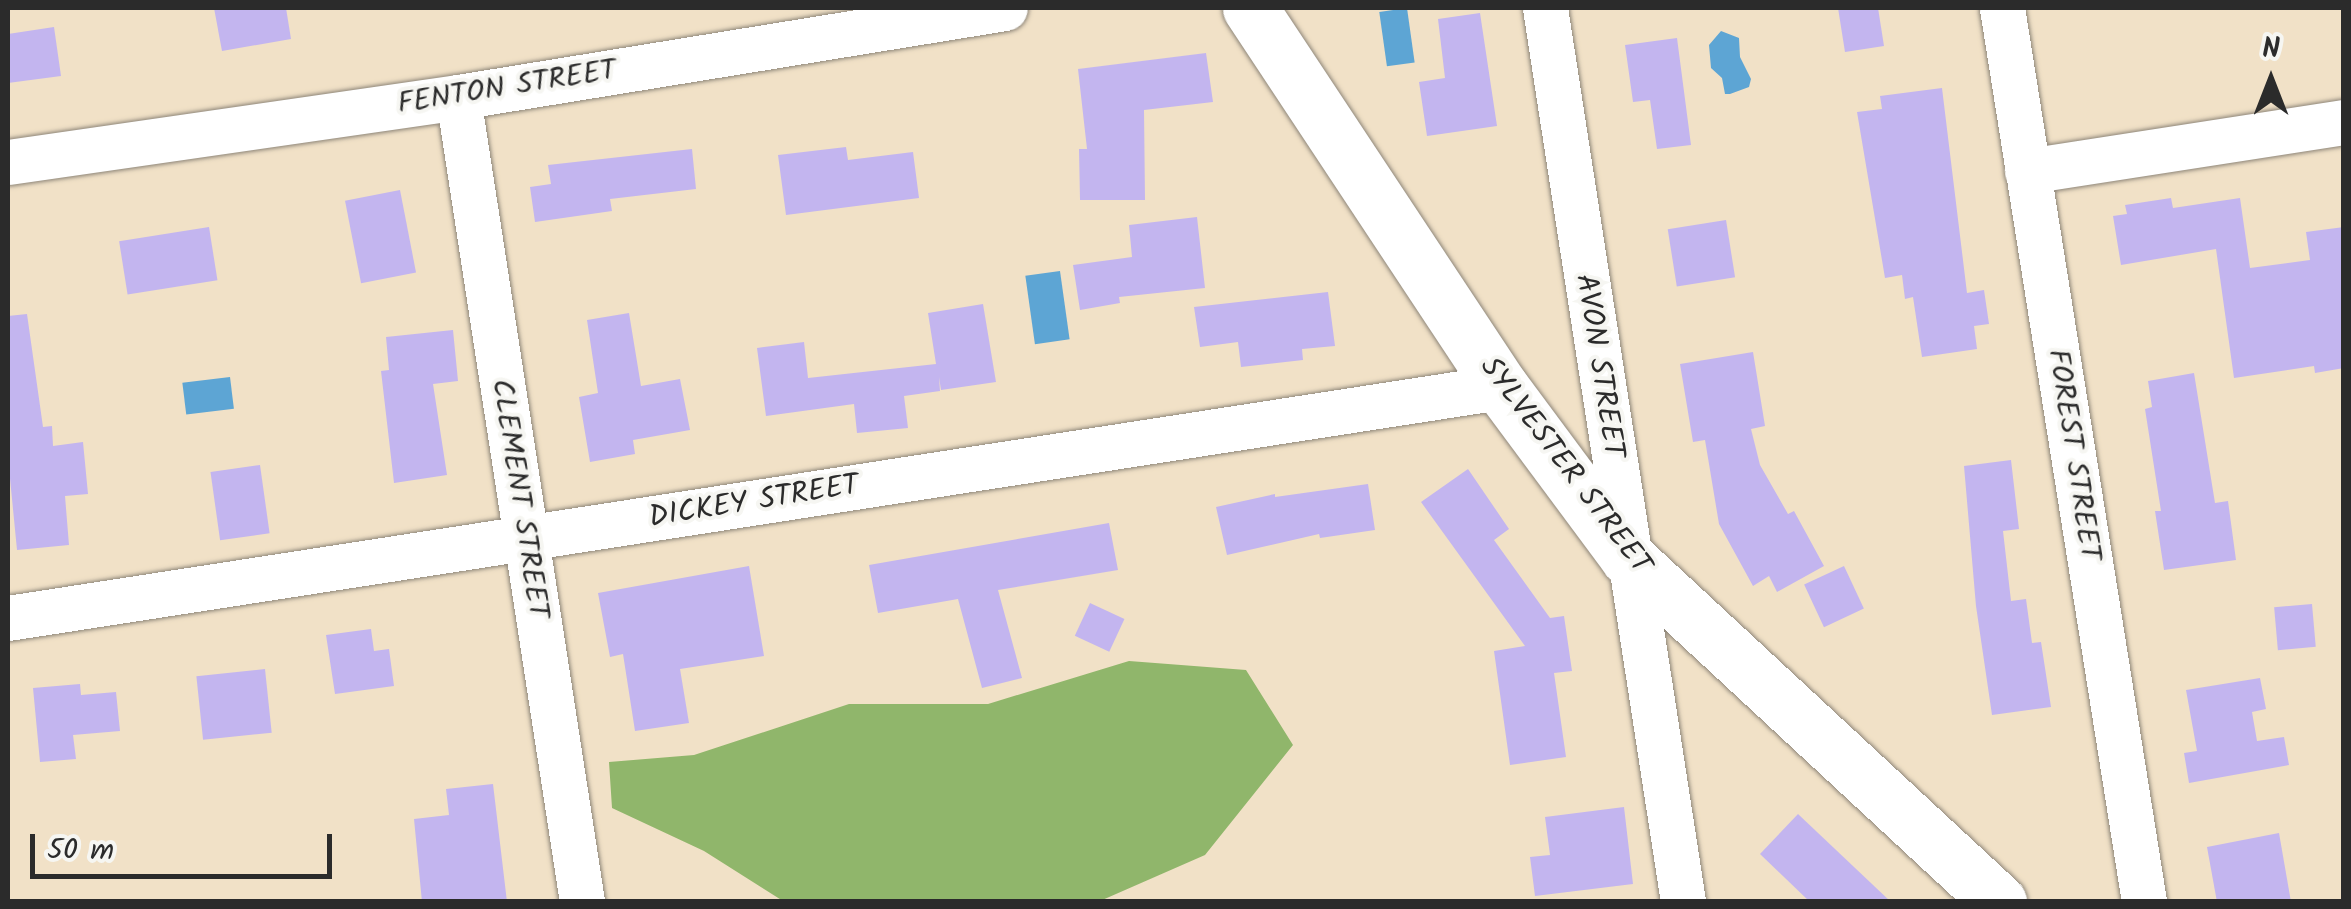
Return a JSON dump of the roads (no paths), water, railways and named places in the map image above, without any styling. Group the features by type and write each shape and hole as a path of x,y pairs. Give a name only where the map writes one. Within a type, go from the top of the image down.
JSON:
{"street":[{"name":"FENTON STREET","path":"8,162 458,97 1006,8"},
{"name":"SYLVESTER STREET","path":"1250,8 1501,387 1628,558 1999,902"},
{"name":"AVON STREET","path":"1545,8 1683,902"},
{"name":"FOREST STREET","path":"2002,8 2144,902"},
{"name":"CLEMENT STREET","path":"458,97 582,902"},
{"path":"2028,172 2344,122"},
{"name":"DICKEY STREET","path":"8,618 1501,387"}],"water":[{"path":"1407,8 1415,62 1387,66 1379,12"},
{"path":"1721,31 1739,38 1740,57 1751,79 1749,87 1730,94 1725,94 1722,78 1711,68 1709,45"},
{"path":"1060,271 1070,339 1035,344 1025,276"},
{"path":"230,377 234,409 186,415 182,383"}]}
